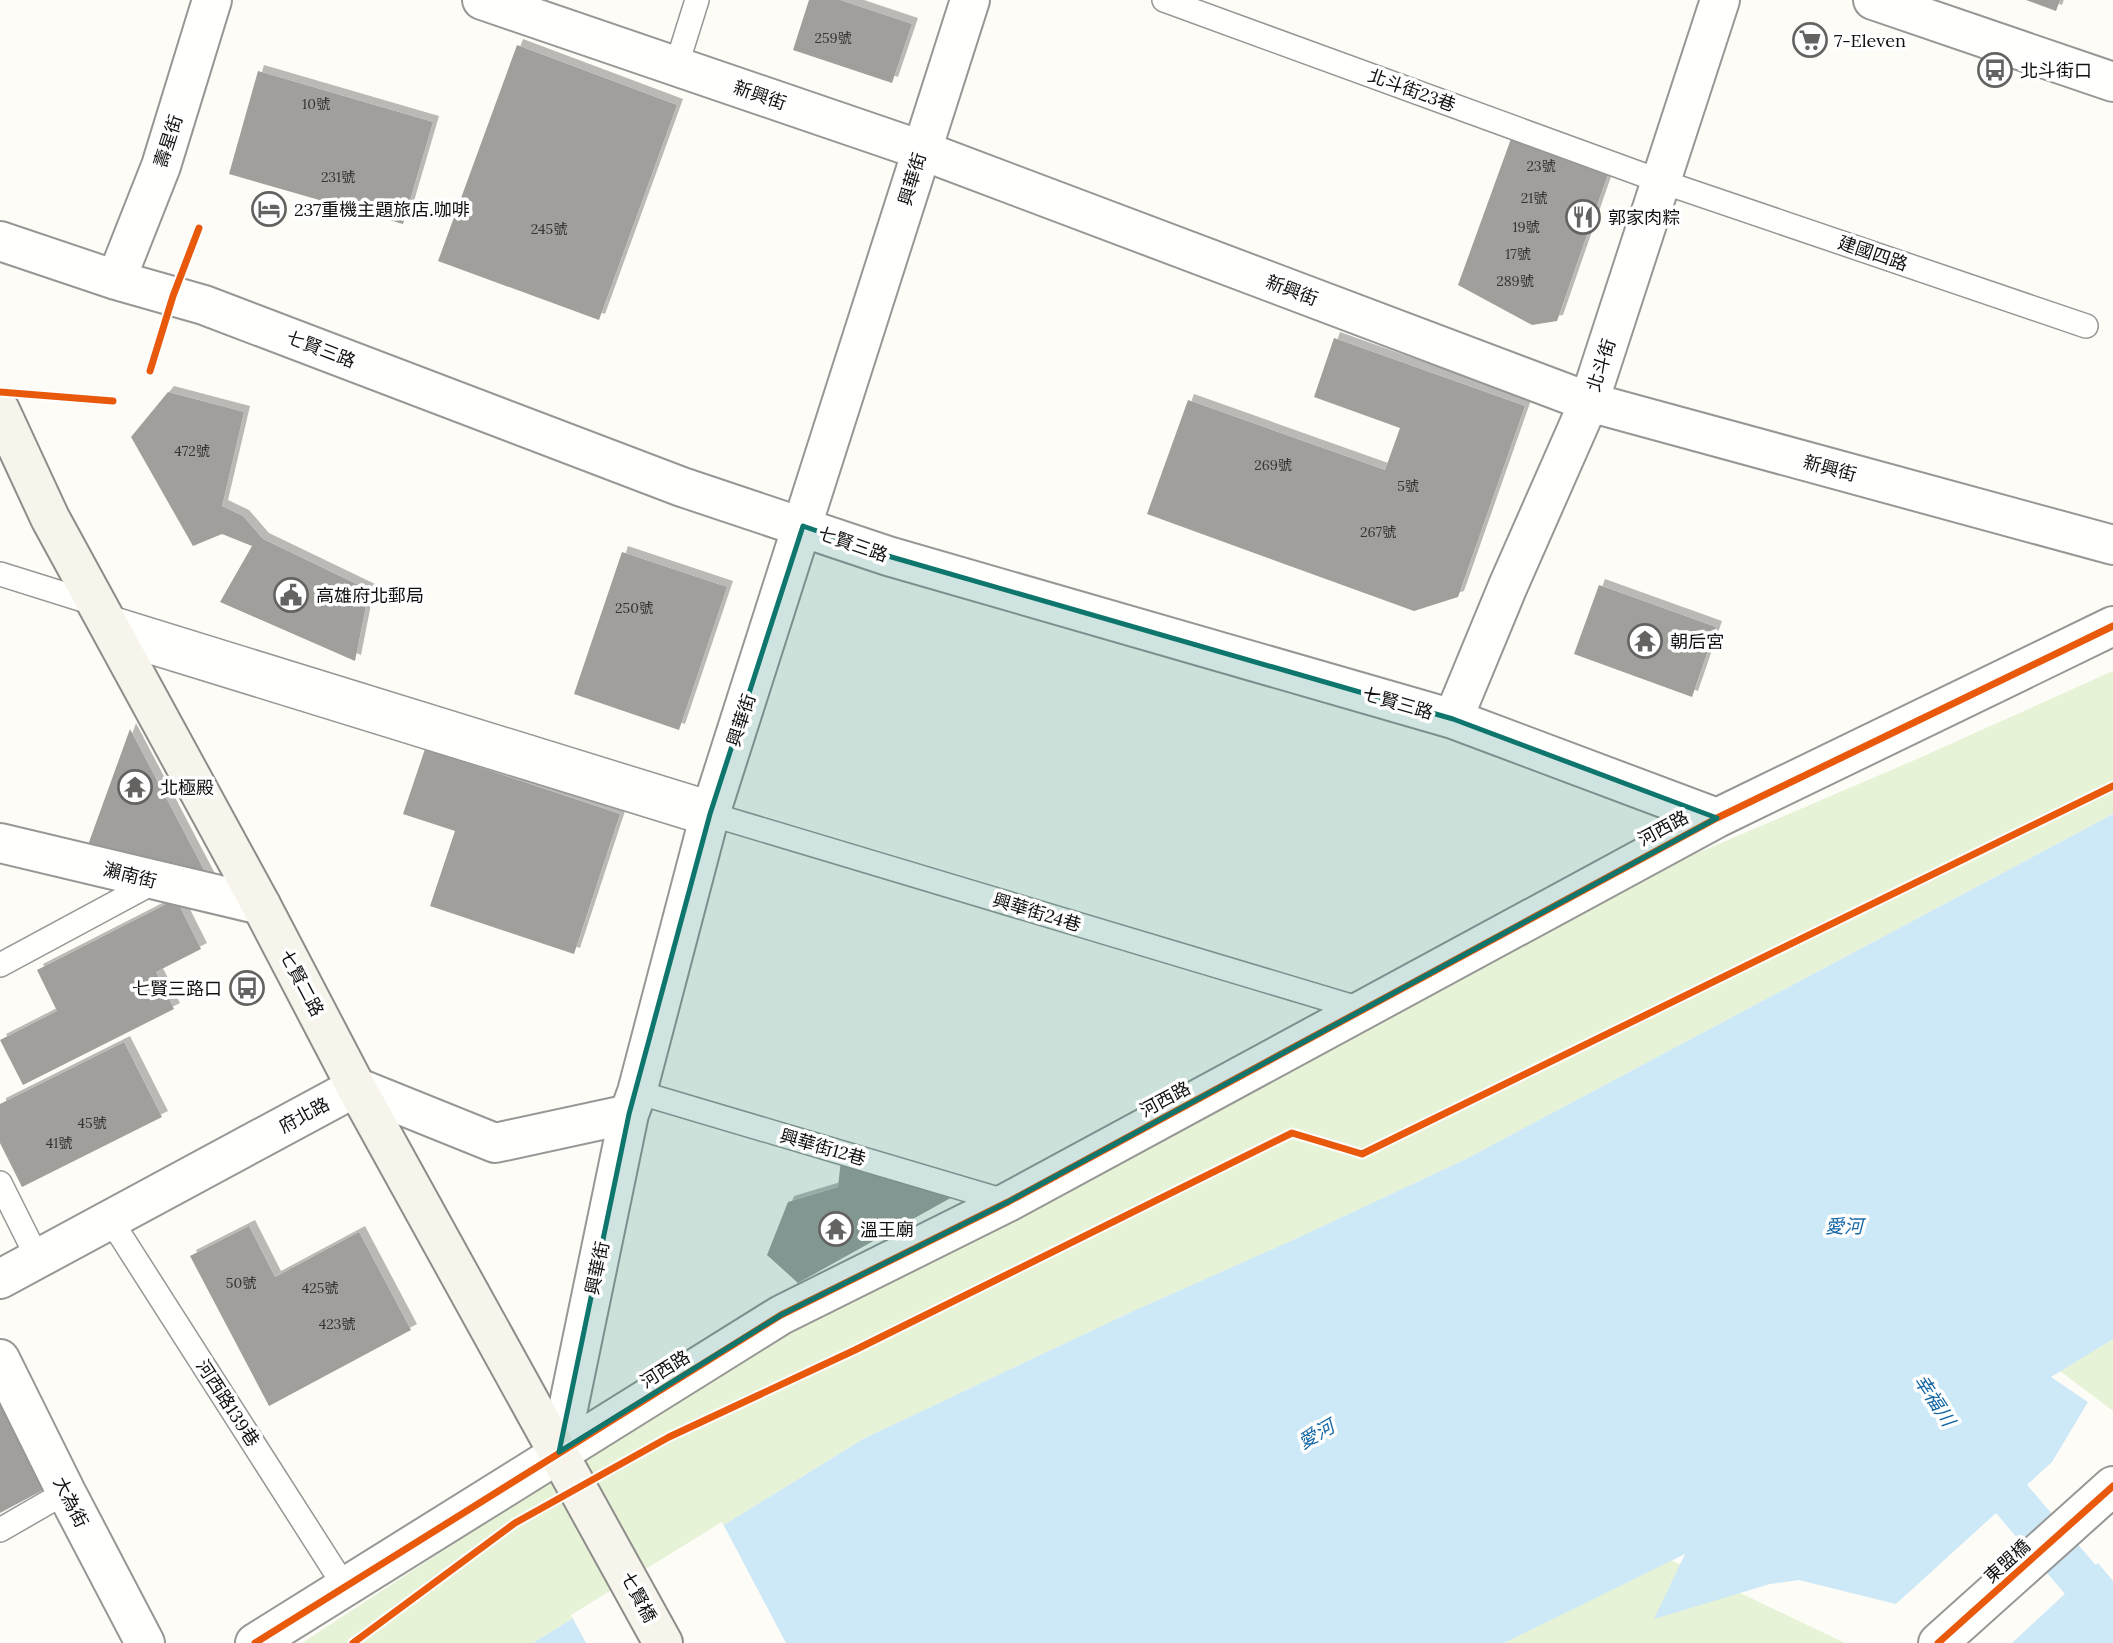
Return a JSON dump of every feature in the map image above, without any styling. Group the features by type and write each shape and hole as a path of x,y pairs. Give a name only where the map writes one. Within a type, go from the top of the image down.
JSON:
{"street":[{"name":"壽星街","path":"116,280 161,166 212,0"},
{"name":"新興街","path":"482,0 921,150 1589,402 2113,545"},
{"name":"興華街","path":"559,1452 633,1103 711,814 970,0"},
{"name":"北斗街","path":"1454,719 1508,586 1589,402 1720,0"},
{"path":"1872,0 2113,82"},
{"name":"七賢三路","path":"0,241 116,280 204,305 682,487 888,556 1454,719 1717,818"},
{"name":"七賢二路","path":"0,410 35,489 261,905 356,1087 614,1551"},
{"name":"河西路","path":"255,1643 781,1315 1008,1202 1717,818 2113,626"},
{"name":"瀨南街","path":"0,843 261,905"},
{"path":"356,1087 495,1143 633,1103"},
{"name":"府北路","path":"0,1279 356,1087"},
{"name":"大為街","path":"0,1359 145,1643"},
{"name":"東盟橋","path":"1938,1643 2105,1494"},
{"name":"七賢橋","path":"614,1551 663,1643"}],"lane":[{"path":"676,66 698,0"},
{"name":"北斗街23巷","path":"1164,0 1660,181"},
{"name":"建國四路","path":"1660,181 2086,326"},
{"path":"0,574 105,620 711,814"},
{"path":"105,620 711,814"},
{"name":"興華街24巷","path":"711,814 1364,1010"},
{"path":"0,965 156,881"},
{"name":"興華街12巷","path":"633,1103 1008,1202"},
{"path":"0,1183 38,1259"},
{"name":"河西路139巷","path":"110,1219 345,1587"},
{"path":"0,1530 66,1492"}],"highlighted area":[{"path":"803,526 888,556 1453,719 1717,818 1008,1202 781,1315 559,1452 629,1114 710,814"}],"green space":[{"path":"2113,671 2113,814 1466,1159 1129,1313 863,1439 533,1643 302,1643 791,1323 1660,869 1917,759"},
{"path":"2113,1339 2113,1411 2060,1371"},
{"path":"1671,1560 1845,1643 1504,1643"}],"water":[{"name":"愛河","path":"2113,814 2113,1339 2051,1377 2088,1402 2052,1462 1896,1604 1799,1580 1770,1584 1654,1619 1685,1554 1504,1643 533,1643 863,1439 1129,1313 1466,1159"},
{"path":"2098,1563 2113,1581 2113,1643 2012,1643"}],"pier":[{"path":"2040,1479 1899,1607 1896,1604"},
{"path":"722,1522 786,1643 586,1643 571,1615"}],"building":[{"path":"809,0 840,0 912,24 892,83 793,50"},
{"path":"2026,0 2060,0 2056,11"},
{"path":"517,45 677,105 599,320 438,261"},
{"path":"258,71 433,122 403,224 229,174"},
{"path":"1512,136 1608,174 1557,321 1532,325 1458,285"},
{"path":"1334,338 1525,406 1458,597 1414,611 1147,514 1188,400 1385,470 1400,428 1314,397"},
{"path":"168,392 244,412 222,506 243,516 263,539 369,590 355,661 220,602 252,546 222,534 193,546 131,437"},
{"path":"622,552 727,587 679,730 574,694"},
{"name":"朝后宮","path":"1599,585 1716,627 1692,697 1574,654"},
{"name":"北極殿","path":"130,729 214,889 88,845"},
{"path":"425,749 620,814 574,954 430,906 455,831 403,814"},
{"path":"176,899 201,949 156,972 174,1009 23,1085 0,1040 57,1011 37,970"},
{"path":"124,1042 162,1117 22,1187 0,1143 0,1104"},
{"name":"溫王廟","path":"841,1160 956,1195 798,1283 767,1255 788,1202 838,1187"},
{"path":"249,1226 275,1277 359,1232 411,1330 269,1406 190,1256"},
{"path":"0,1402 45,1489 0,1513"}],"waterway":[{"name":"幸福川","path":"1975,1456 2113,1618"}],"cycle path":[{"path":"150,371 173,296 199,228"},
{"path":"0,392 113,401"},
{"path":"255,1643 781,1315 1008,1202 1717,818 2113,626"},
{"path":"353,1643 515,1523 669,1437 855,1350 1292,1133 1362,1154 2113,786"},
{"path":"1938,1643 2113,1486"}],"place":[{"name":"7-Eleven","path":"1810,40"},
{"name":"北斗街口","path":"1995,70"},
{"name":"237重機主題旅店.咖啡","path":"269,209"},
{"name":"郭家肉粽","path":"1583,217"},
{"name":"高雄府北郵局","path":"291,595"},
{"name":"朝后宮","path":"1645,641"},
{"name":"北極殿","path":"135,787"},
{"name":"七賢三路口","path":"247,988"},
{"name":"溫王廟","path":"836,1229"}]}
